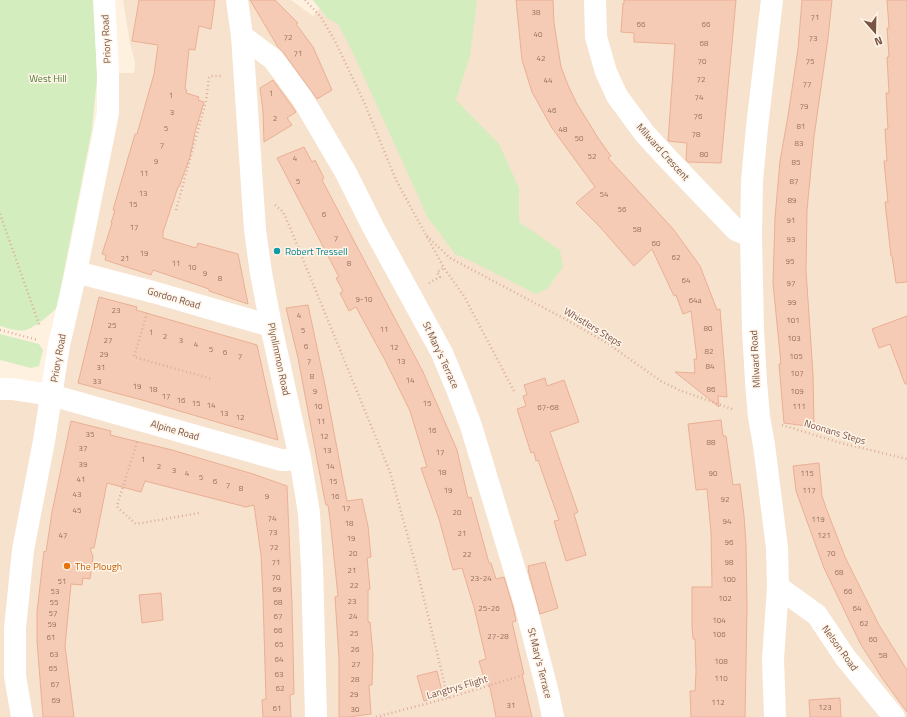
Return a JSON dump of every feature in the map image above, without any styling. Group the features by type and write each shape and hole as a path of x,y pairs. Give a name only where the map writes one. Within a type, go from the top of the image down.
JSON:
{"street":[{"name":"Priory Road","path":"22,717 15,676 15,628 23,550 44,441 59,345 76,272 108,112 108,73 104,0"},
{"name":"Plynlimmon Road","path":"237,0 242,36 255,230 261,273 300,458 309,513 316,717"},
{"name":"Milward Crescent","path":"595,0 596,37 606,72 617,96 645,134 736,230 751,236"},
{"name":"Milward Road","path":"772,0 752,181 751,236 753,329 759,417 764,444 777,548 778,587 773,659 775,717"},
{"name":"St Mary's Terrace","path":"242,36 273,59 302,98 346,173 373,227 442,353 458,390 471,426 525,604 553,717"},
{"name":"Gordon Road","path":"76,272 153,292 271,326"},
{"name":"Alpine Road","path":"0,389 12,389 51,395 281,460 300,458"},
{"name":"Nelson Road","path":"778,587 817,615 845,657 894,717"}],"path":[{"path":"305,0 321,17 336,43 364,102 396,180 444,268 464,296 515,393"},
{"path":"176,210 206,101 209,78 210,76 230,77"},
{"path":"252,185 283,212 390,472 415,563 448,698"},
{"path":"0,214 40,328"},
{"name":"Whistlers Steps","path":"427,236 450,258 607,343 661,381 679,390 759,417"},
{"path":"153,292 134,357 212,379"},
{"path":"0,330 46,342"},
{"name":"Noonans Steps","path":"759,417 841,443 907,459"},
{"path":"138,439 117,506 118,508 136,524 199,513"},
{"name":"Langtrys Flight","path":"376,717 448,698 542,670"}],"shaded area":[{"path":"123,0 291,0 313,16 328,0 907,0 907,717 0,717 0,390 53,383 108,73 134,73 135,62 130,43"}],"green space":[{"name":"West Hill","path":"0,0 94,0 97,79 92,129 57,307 38,324 26,330 13,330 0,326"},
{"path":"313,0 477,0 470,56 456,100 499,144 519,188 519,222 560,250 563,267 547,289 536,294 455,254 428,218 353,53 338,24 327,18"},
{"path":"0,334 39,344 43,350 39,366 31,368 0,360"}],"building":[{"path":"139,0 215,0 211,29 199,26 195,50 189,49 185,89 187,90 186,93 199,97 198,100 204,102 195,132 190,157 163,232 163,238 196,248 198,243 238,254 248,304 153,270 151,275 105,260 106,255 102,254 112,223 115,210 113,210 154,74 158,45 132,41"},
{"path":"250,0 275,0 298,23 296,24 313,47 332,90 317,99 278,47"},
{"path":"516,0 553,0 554,23 561,67 576,102 611,156 608,158 674,230 700,266 717,310 720,309 727,397 718,396 719,407 675,372 695,373 694,359 697,359 691,311 683,314 676,295 674,296 652,249 634,266 600,227 576,203 595,187 552,128 532,92 522,60"},
{"path":"624,0 736,0 721,163 688,162 686,160 687,143 668,141 675,44 634,42 634,33 621,32"},
{"path":"802,0 832,0 814,137 807,210 806,271 813,374 814,427 784,423 779,364 781,364 773,283 775,218 780,161 798,49"},
{"path":"887,0 907,0 907,282 896,283 891,256 885,202 888,202 884,161 887,161 885,129 888,129 886,93 889,93 887,28 889,28"},
{"path":"273,80 296,112 287,118 292,125 264,142 263,111 260,88"},
{"path":"304,147 312,162 315,160 324,178 322,180 423,372 457,450 468,498 471,497 489,563 491,563 496,579 504,577 513,607 516,621 512,622 532,717 496,717 489,683 486,684 479,661 486,659 474,607 462,568 453,570 439,519 421,468 427,467 410,411 385,360 356,307 349,311 340,293 343,291 336,278 339,277 277,158"},
{"path":"99,297 137,307 136,310 257,345 278,440 78,383"},
{"path":"308,305 347,501 362,499 368,526 371,557 367,558 370,589 368,590 368,622 370,622 373,655 372,685 369,685 371,714 349,717 339,717 339,658 335,597 338,596 328,505 326,505 324,496 298,358 286,308"},
{"path":"907,316 907,384 905,384 890,344 879,348 872,329"},
{"path":"545,378 547,386 564,380 579,422 550,432 578,512 574,514 586,555 566,561 554,521 559,520 538,460 536,461 534,452 531,453 517,409 526,406 523,396 527,395 524,385"},
{"path":"721,420 723,436 726,436 733,485 740,484 744,516 747,608 745,717 691,717 690,691 695,691 696,672 695,639 693,639 692,626 692,587 712,587 711,532 707,489 696,490 688,424"},
{"path":"71,421 111,431 110,435 172,450 253,474 287,486 294,694 290,695 291,717 263,717 262,700 266,699 263,597 261,555 254,505 246,507 145,481 141,492 107,483 94,548 90,548 93,557 90,579 83,578 82,585 71,584 65,646 74,717 43,717 37,641 37,612 44,551 46,552 52,512"},
{"path":"819,463 822,496 845,557 879,625 907,670 907,712 882,678 860,643 824,568 796,491 793,466"},
{"path":"545,562 558,608 540,614 528,566"},
{"path":"161,593 163,620 142,623 139,595"},
{"path":"437,671 443,695 424,701 417,676"},
{"path":"840,698 841,717 810,717 809,700"}],"place":[{"name":"Robert Tressell","path":"277,251"},
{"name":"The Plough","path":"67,566"}]}
